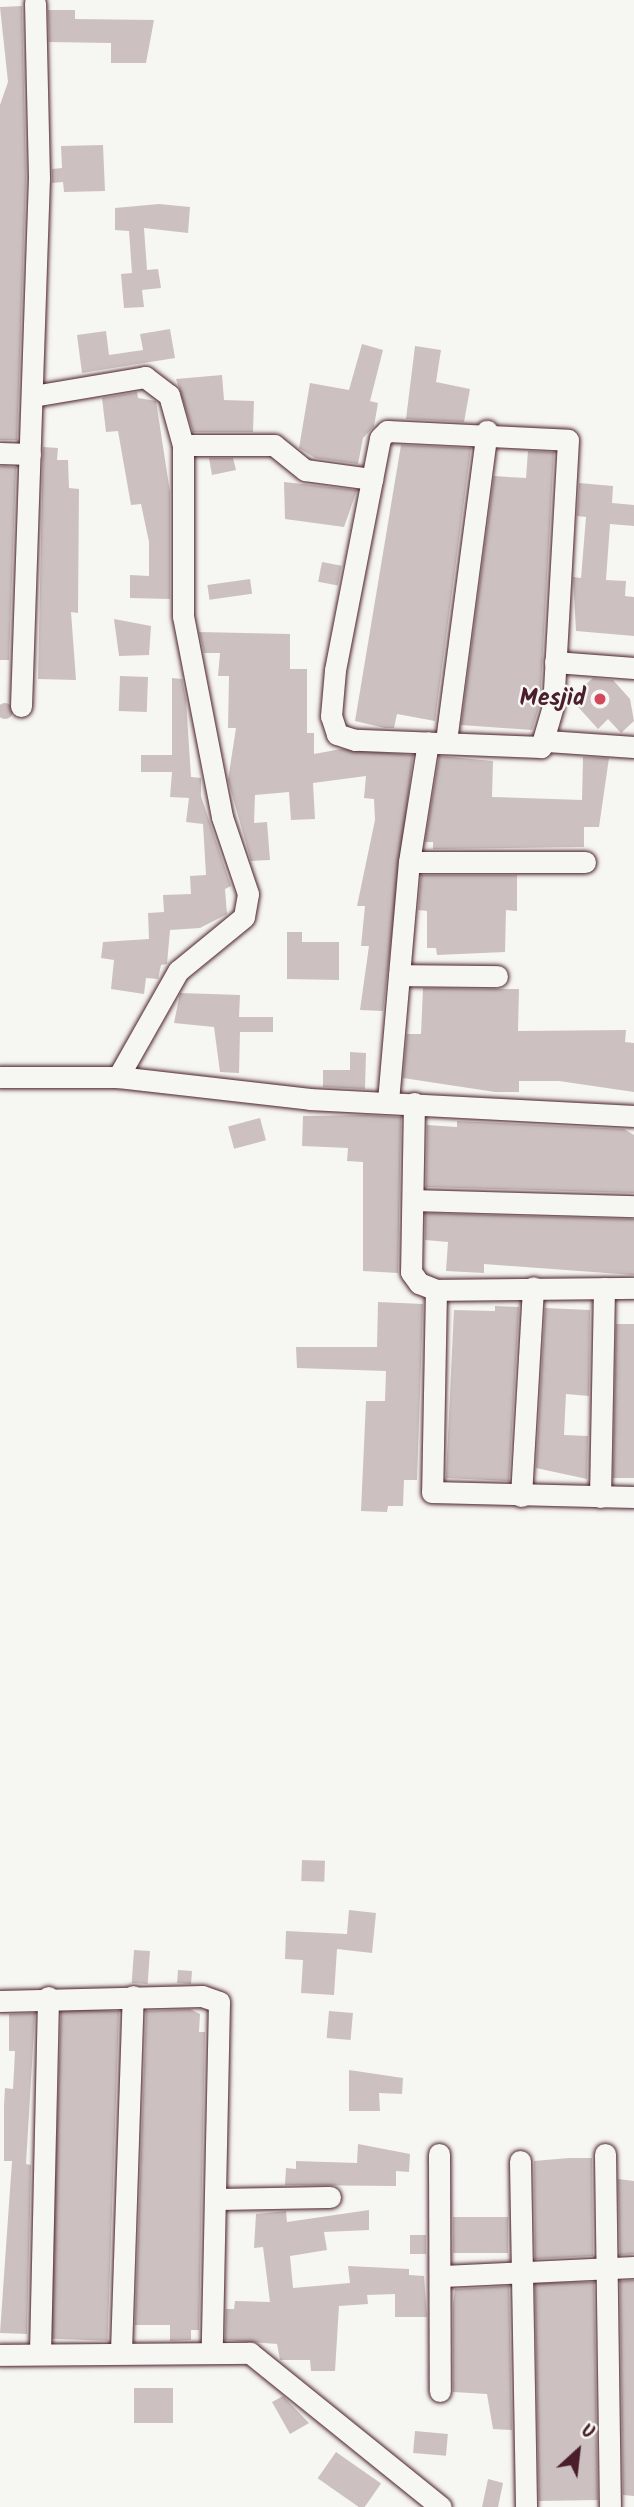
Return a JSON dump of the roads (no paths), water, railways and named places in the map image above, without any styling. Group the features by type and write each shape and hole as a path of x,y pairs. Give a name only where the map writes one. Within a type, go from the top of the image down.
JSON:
{"street":[{"path":"21,706 39,178 35,3"},
{"path":"33,396 145,377 169,395 183,445 183,616 222,817 248,906 234,927 184,964 118,1077"},
{"path":"387,431 486,431 564,437 571,447 547,741 541,747 355,740 337,734 331,716 372,479 387,431"},
{"path":"388,1101 409,862 437,742 486,431"},
{"path":"183,445 274,445 305,470 372,479"},
{"path":"0,453 30,454"},
{"path":"555,662 634,668"},
{"path":"547,741 634,747"},
{"path":"409,862 584,862"},
{"path":"400,975 497,976"},
{"path":"0,1077 118,1077 223,1092 634,1116"},
{"path":"414,1103 411,1272 436,1290 634,1288"},
{"path":"413,1200 634,1206"},
{"path":"521,1496 533,1287"},
{"path":"600,1497 604,1288"},
{"path":"436,1290 430,1490 439,1496 634,1497"},
{"path":"121,2351 133,1996"},
{"path":"0,2001 48,1997 202,1996 223,2010 212,2350"},
{"path":"40,2352 48,1997"},
{"path":"439,2154 443,2276 440,2391"},
{"path":"605,2154 611,2267 610,2507"},
{"path":"520,2161 526,2507"},
{"path":"215,2199 330,2197"},
{"path":"443,2276 634,2267"},
{"path":"0,2355 212,2350 250,2353 271,2364 397,2476 441,2507"}],"place":[{"name":"Mesjid","path":"600,699"}]}
